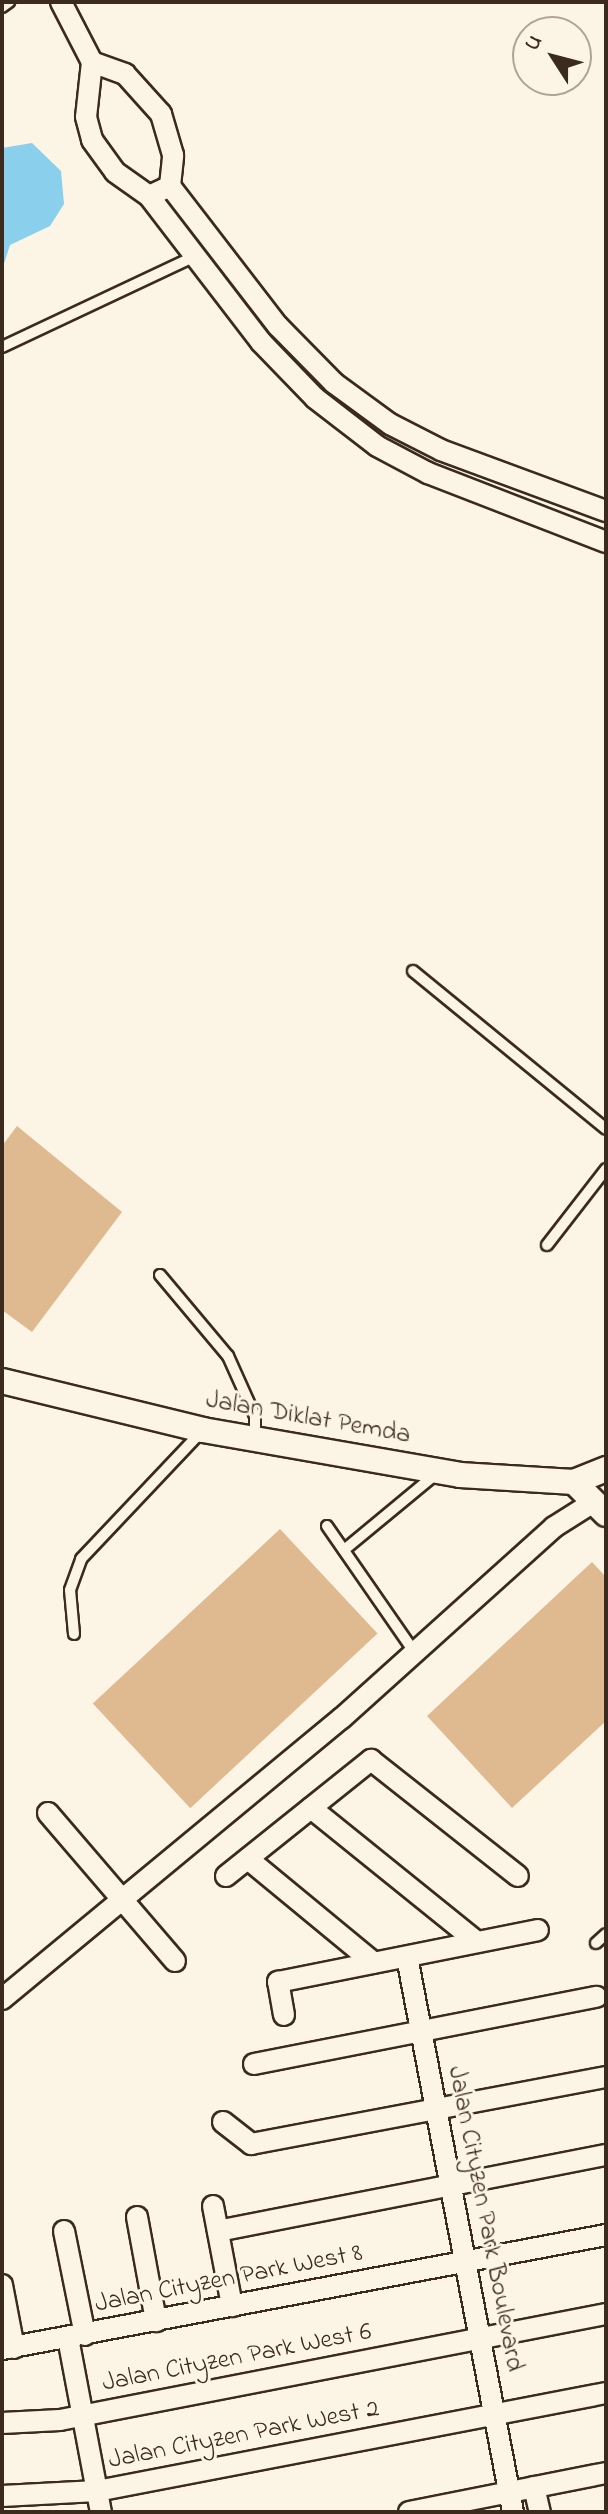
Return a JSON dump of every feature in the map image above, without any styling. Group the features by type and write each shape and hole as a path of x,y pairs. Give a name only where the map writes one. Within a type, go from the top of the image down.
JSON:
{"street":[{"path":"61,2 92,62 86,117 92,140 115,172 149,196 261,342 315,398 377,446 428,473 606,542"},
{"path":"92,62 125,74 154,104 173,155 170,186 278,326 334,383 390,424 441,450 606,511"},
{"path":"149,196 170,186"},
{"name":"Jalan Diklat Pemda","path":"2,1381 203,1430 255,1436 439,1472 574,1482 606,1469"},
{"path":"6,1990 415,1654 554,1527 599,1508 574,1482"},
{"path":"226,1876 371,1760 518,1876"},
{"path":"311,1808 477,1942"},
{"path":"48,1813 175,1961"},
{"path":"248,1859 374,1963"},
{"path":"284,2015 278,1982 538,1930"},
{"name":"Jalan Cityzen Park Boulevard","path":"407,1957 512,2502"},
{"path":"254,2064 596,1997"},
{"path":"223,2122 251,2144 606,2077"},
{"path":"218,2231 606,2155"},
{"path":"213,2206 232,2306"},
{"path":"137,2217 156,2321"},
{"path":"64,2231 83,2415 101,2512"},
{"name":"Jalan Cityzen Park West 8","path":"8,2348 606,2235"},
{"path":"2,2285 8,2348"},
{"name":"Jalan Cityzen Park West 6","path":"2,2423 83,2415 606,2314"},
{"name":"Jalan Cityzen Park West 2","path":"2,2496 97,2491 606,2393"},
{"path":"409,2512 512,2502 534,2487 606,2473"},
{"path":"534,2487 540,2512"}],"lane":[{"path":"2,7 9,2"},
{"path":"2,347 195,256"},
{"path":"413,971 606,1129"},
{"path":"547,1245 606,1169"},
{"path":"160,1275 228,1356 255,1416 255,1436"},
{"path":"74,1634 70,1590 81,1559 203,1430"},
{"path":"344,1550 439,1472"},
{"path":"327,1526 415,1654"},
{"path":"596,1943 606,1934"}],"water":[{"path":"32,143 61,171 64,204 50,226 10,245 2,270 2,148"}],"building":[{"path":"17,1126 122,1212 32,1332 2,1310 2,1146"},
{"path":"280,1529 378,1634 190,1808 93,1704"},
{"path":"592,1562 606,1577 606,1721 512,1808 427,1716"}]}
